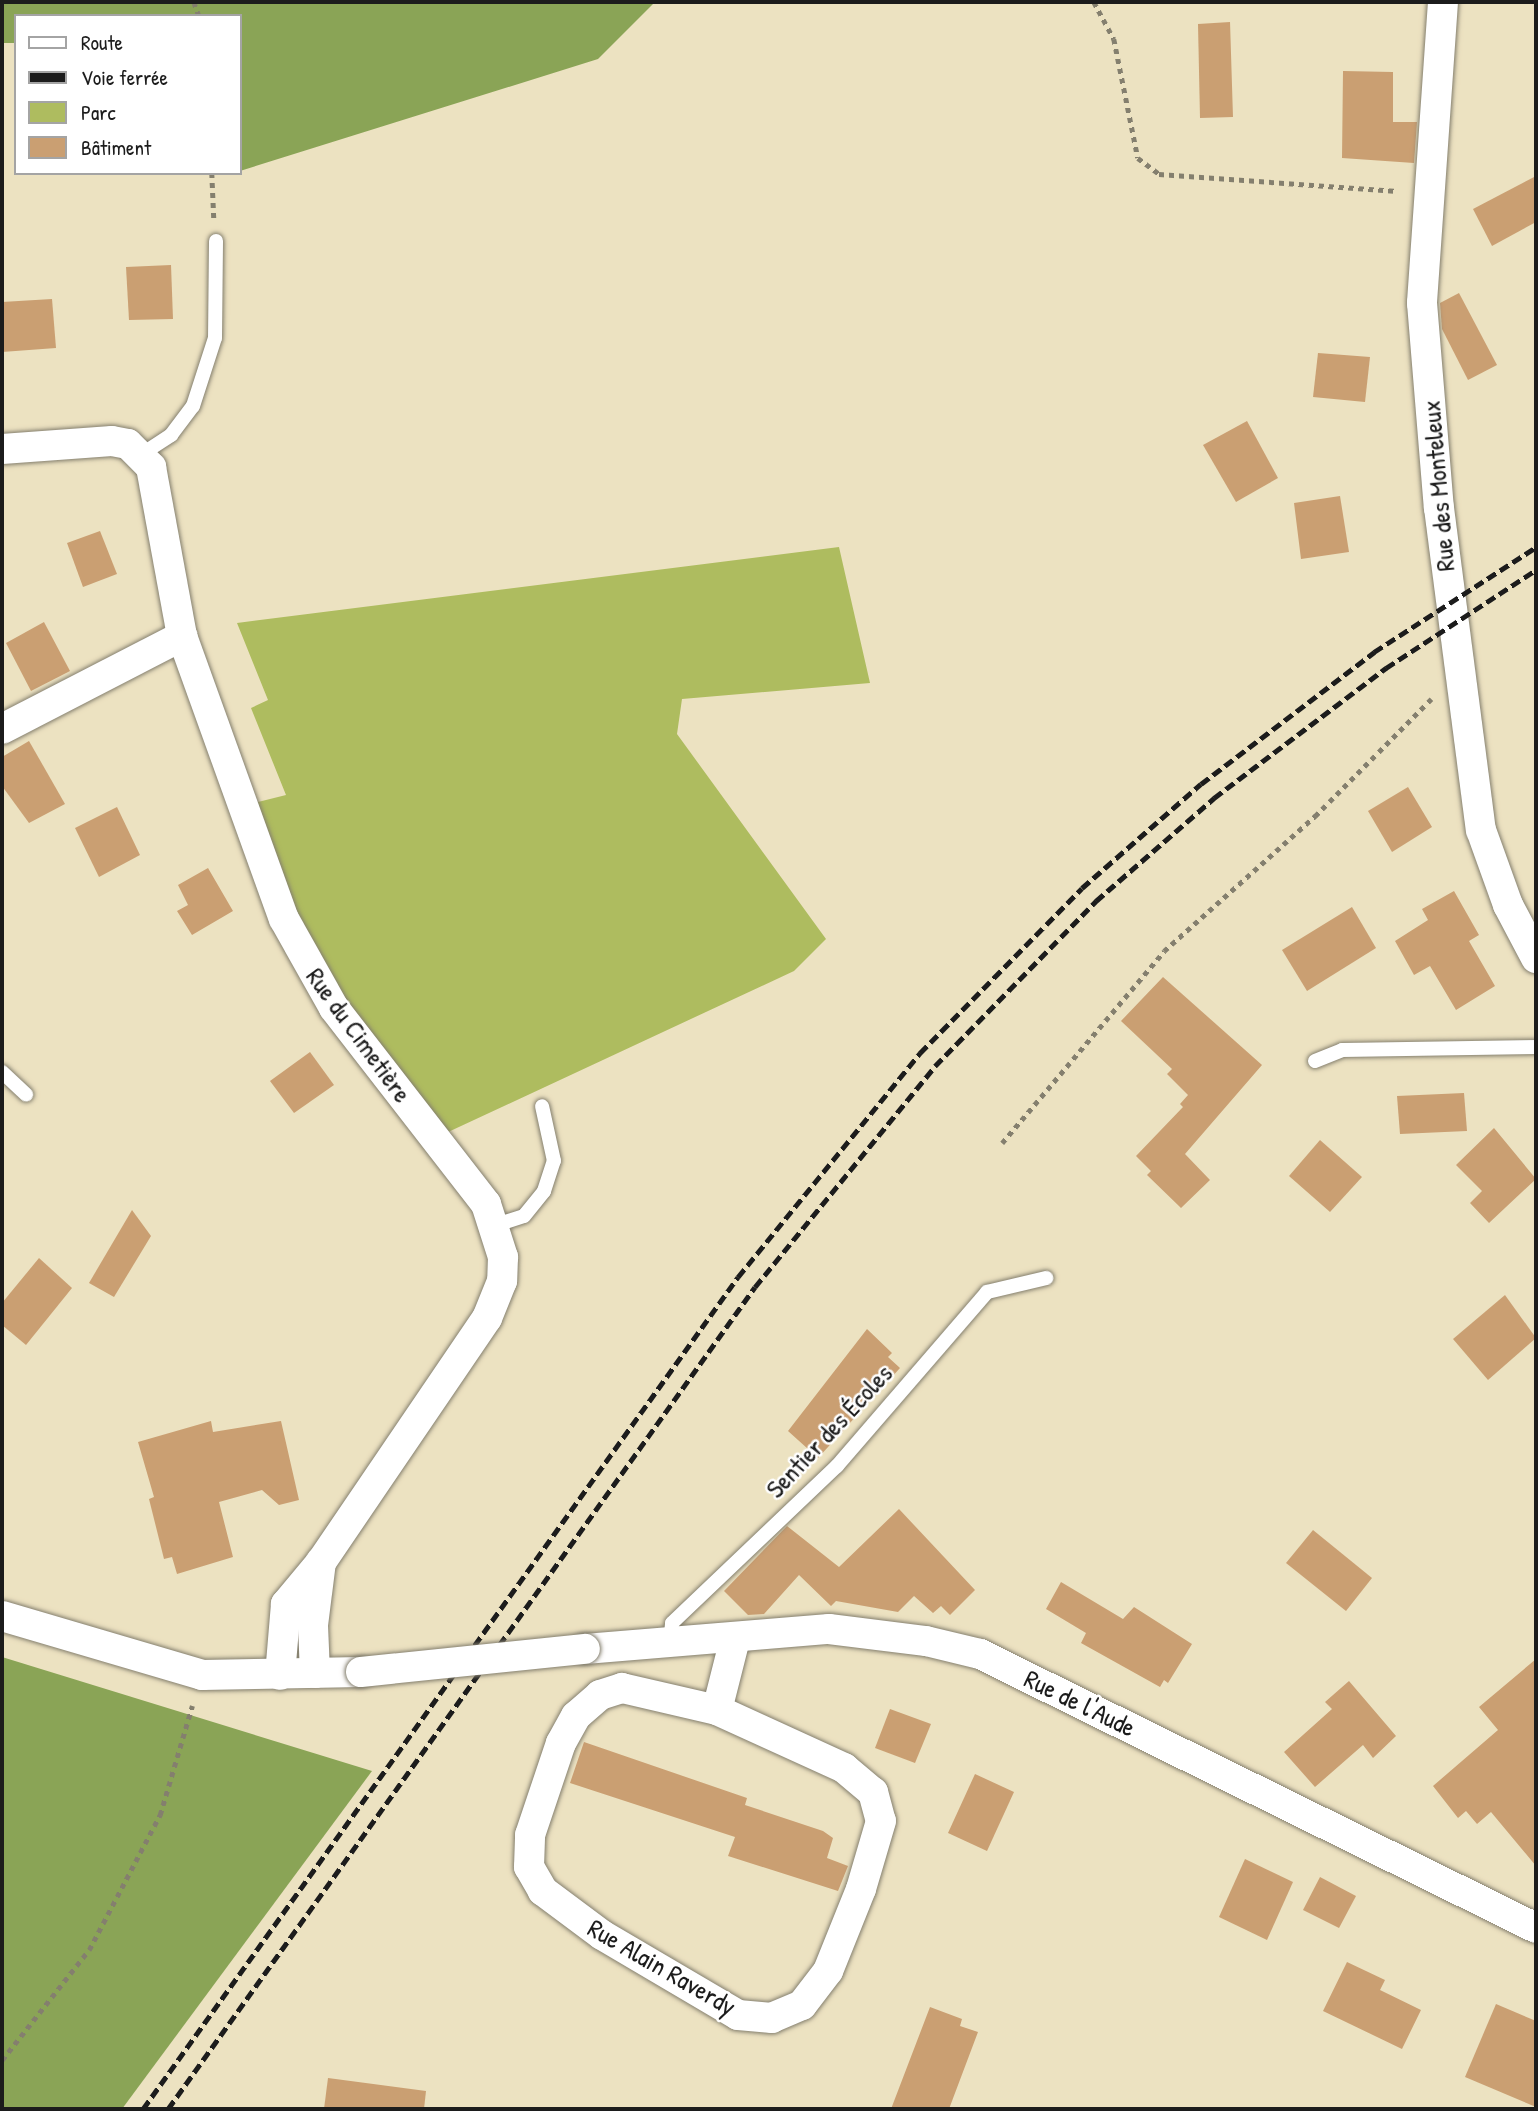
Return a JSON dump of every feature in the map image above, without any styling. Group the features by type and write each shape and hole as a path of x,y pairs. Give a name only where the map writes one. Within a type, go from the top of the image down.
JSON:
{"street":[{"name":"Rue des Monteleux","path":"1443,2 1422,303 1440,522 1481,830 1508,905 1536,958"},
{"path":"2,449 112,441 142,453"},
{"name":"Rue du Cimetière","path":"142,453 156,478 182,636 230,776 297,946 334,1008 474,1185 496,1225 503,1257 496,1302 321,1562 286,1604 280,1675"},
{"path":"2,729 182,636"},
{"name":"Rue du Cimetière","path":"315,1673 313,1625 321,1562"},
{"name":"Rue de l'Aude","path":"2,1616 202,1675 361,1672 585,1649 670,1645 829,1629 926,1641 979,1654 1536,1928"},
{"path":"717,1710 735,1639"},
{"name":"Rue Alain Raverdy","path":"622,1688 717,1710 844,1768 873,1791 881,1821 861,1889 828,1971 802,2005 772,2018 738,2015 601,1935 543,1891 529,1867 530,1835 561,1744 576,1716 600,1695 622,1688"}],"lane":[{"path":"142,453 171,435 193,406 215,338 216,241"},
{"path":"1315,1061 1342,1050 1536,1047"},
{"path":"2,1072 26,1094"},
{"path":"496,1225 524,1216 544,1191 554,1161 542,1106"},
{"name":"Sentier des Écoles","path":"670,1645 672,1623 837,1466 987,1292 1046,1278"}],"path":[{"path":"1094,2 1114,39 1138,158 1159,174 1430,193"},
{"path":"212,175 216,241"},
{"path":"1002,1143 1164,951 1315,816 1423,703 1460,685"},
{"path":"2,2060 89,1950 153,1828 202,1675"}],"green space":[{"path":"2,2 655,2 598,59 242,170 242,14 14,14 14,43 2,43"},
{"path":"839,547 870,683 682,699 677,734 826,939 794,971 446,1133 297,934 254,803 286,795 251,708 268,700 237,623"},
{"path":"2,1657 372,1771 122,2109 2,2109"}],"building":[{"path":"1230,22 1233,117 1200,118 1198,24"},
{"path":"1343,71 1393,72 1393,122 1417,122 1414,163 1342,158"},
{"path":"1536,176 1536,222 1492,246 1473,209"},
{"path":"171,265 173,319 129,320 126,267"},
{"path":"1459,293 1497,365 1468,380 1442,329 1440,303"},
{"path":"52,299 56,348 2,352 2,302"},
{"path":"1318,353 1370,357 1365,402 1313,397"},
{"path":"1247,421 1278,478 1236,502 1203,445"},
{"path":"1340,496 1349,552 1301,559 1294,503"},
{"path":"100,531 117,574 83,587 67,543"},
{"path":"44,622 70,671 31,691 6,643"},
{"path":"29,741 65,804 29,823 2,786 2,757"},
{"path":"1408,787 1432,827 1392,852 1368,811"},
{"path":"117,807 140,855 99,877 75,828"},
{"path":"208,868 233,911 192,935 177,911 188,905 178,885"},
{"path":"1454,891 1479,935 1469,941 1495,986 1456,1010 1430,966 1414,975 1395,941 1428,920 1422,909"},
{"path":"1352,907 1376,948 1307,991 1282,950"},
{"path":"1163,977 1262,1065 1185,1154 1210,1180 1181,1208 1147,1175 1151,1171 1136,1156 1183,1107 1180,1104 1188,1095 1167,1074 1172,1069 1121,1021"},
{"path":"310,1052 334,1085 294,1113 270,1081"},
{"path":"1464,1093 1467,1131 1400,1134 1397,1096"},
{"path":"1494,1128 1536,1179 1489,1223 1470,1203 1482,1191 1456,1165"},
{"path":"1320,1140 1362,1177 1330,1212 1289,1176"},
{"path":"132,1210 151,1236 114,1297 89,1283"},
{"path":"39,1258 72,1288 26,1345 2,1325 2,1303"},
{"path":"1505,1295 1536,1338 1488,1380 1453,1339"},
{"path":"867,1329 892,1353 888,1357 900,1368 818,1458 788,1431"},
{"path":"211,1421 213,1432 281,1421 299,1500 279,1505 262,1490 219,1502 233,1557 177,1574 172,1557 164,1559 149,1499 154,1497 138,1442"},
{"path":"899,1509 975,1590 950,1615 941,1606 933,1613 914,1596 898,1612 836,1601 831,1606 799,1575 764,1614 748,1615 724,1591 787,1526 839,1567"},
{"path":"1313,1530 1372,1578 1346,1611 1286,1563"},
{"path":"1061,1582 1123,1619 1134,1607 1192,1644 1168,1683 1164,1680 1160,1687 1081,1643 1086,1633 1046,1609"},
{"path":"1536,1659 1536,1866 1491,1812 1477,1824 1466,1811 1458,1818 1433,1786 1498,1730 1479,1707"},
{"path":"1349,1681 1396,1736 1373,1758 1363,1745 1315,1787 1284,1752 1332,1709 1325,1702"},
{"path":"890,1709 931,1724 915,1763 875,1748"},
{"path":"584,1742 747,1798 745,1805 823,1831 833,1838 827,1858 848,1866 838,1891 728,1856 735,1837 570,1783"},
{"path":"975,1774 1014,1792 987,1851 948,1833"},
{"path":"1245,1859 1293,1882 1267,1940 1219,1917"},
{"path":"1320,1877 1356,1896 1339,1928 1303,1910"},
{"path":"1347,1962 1385,1980 1380,1990 1421,2010 1402,2049 1323,2011"},
{"path":"1496,2004 1536,2021 1536,2107 1465,2077"},
{"path":"930,2007 962,2019 960,2026 978,2032 949,2109 891,2109"},
{"path":"328,2078 426,2091 424,2109 324,2109"}],"railway":[{"path":"143,2109 738,1277 920,1053 1082,888 1201,784 1374,652 1536,547"},
{"path":"168,2109 755,1287 935,1066 1096,901 1214,798 1386,668 1536,570"}]}
